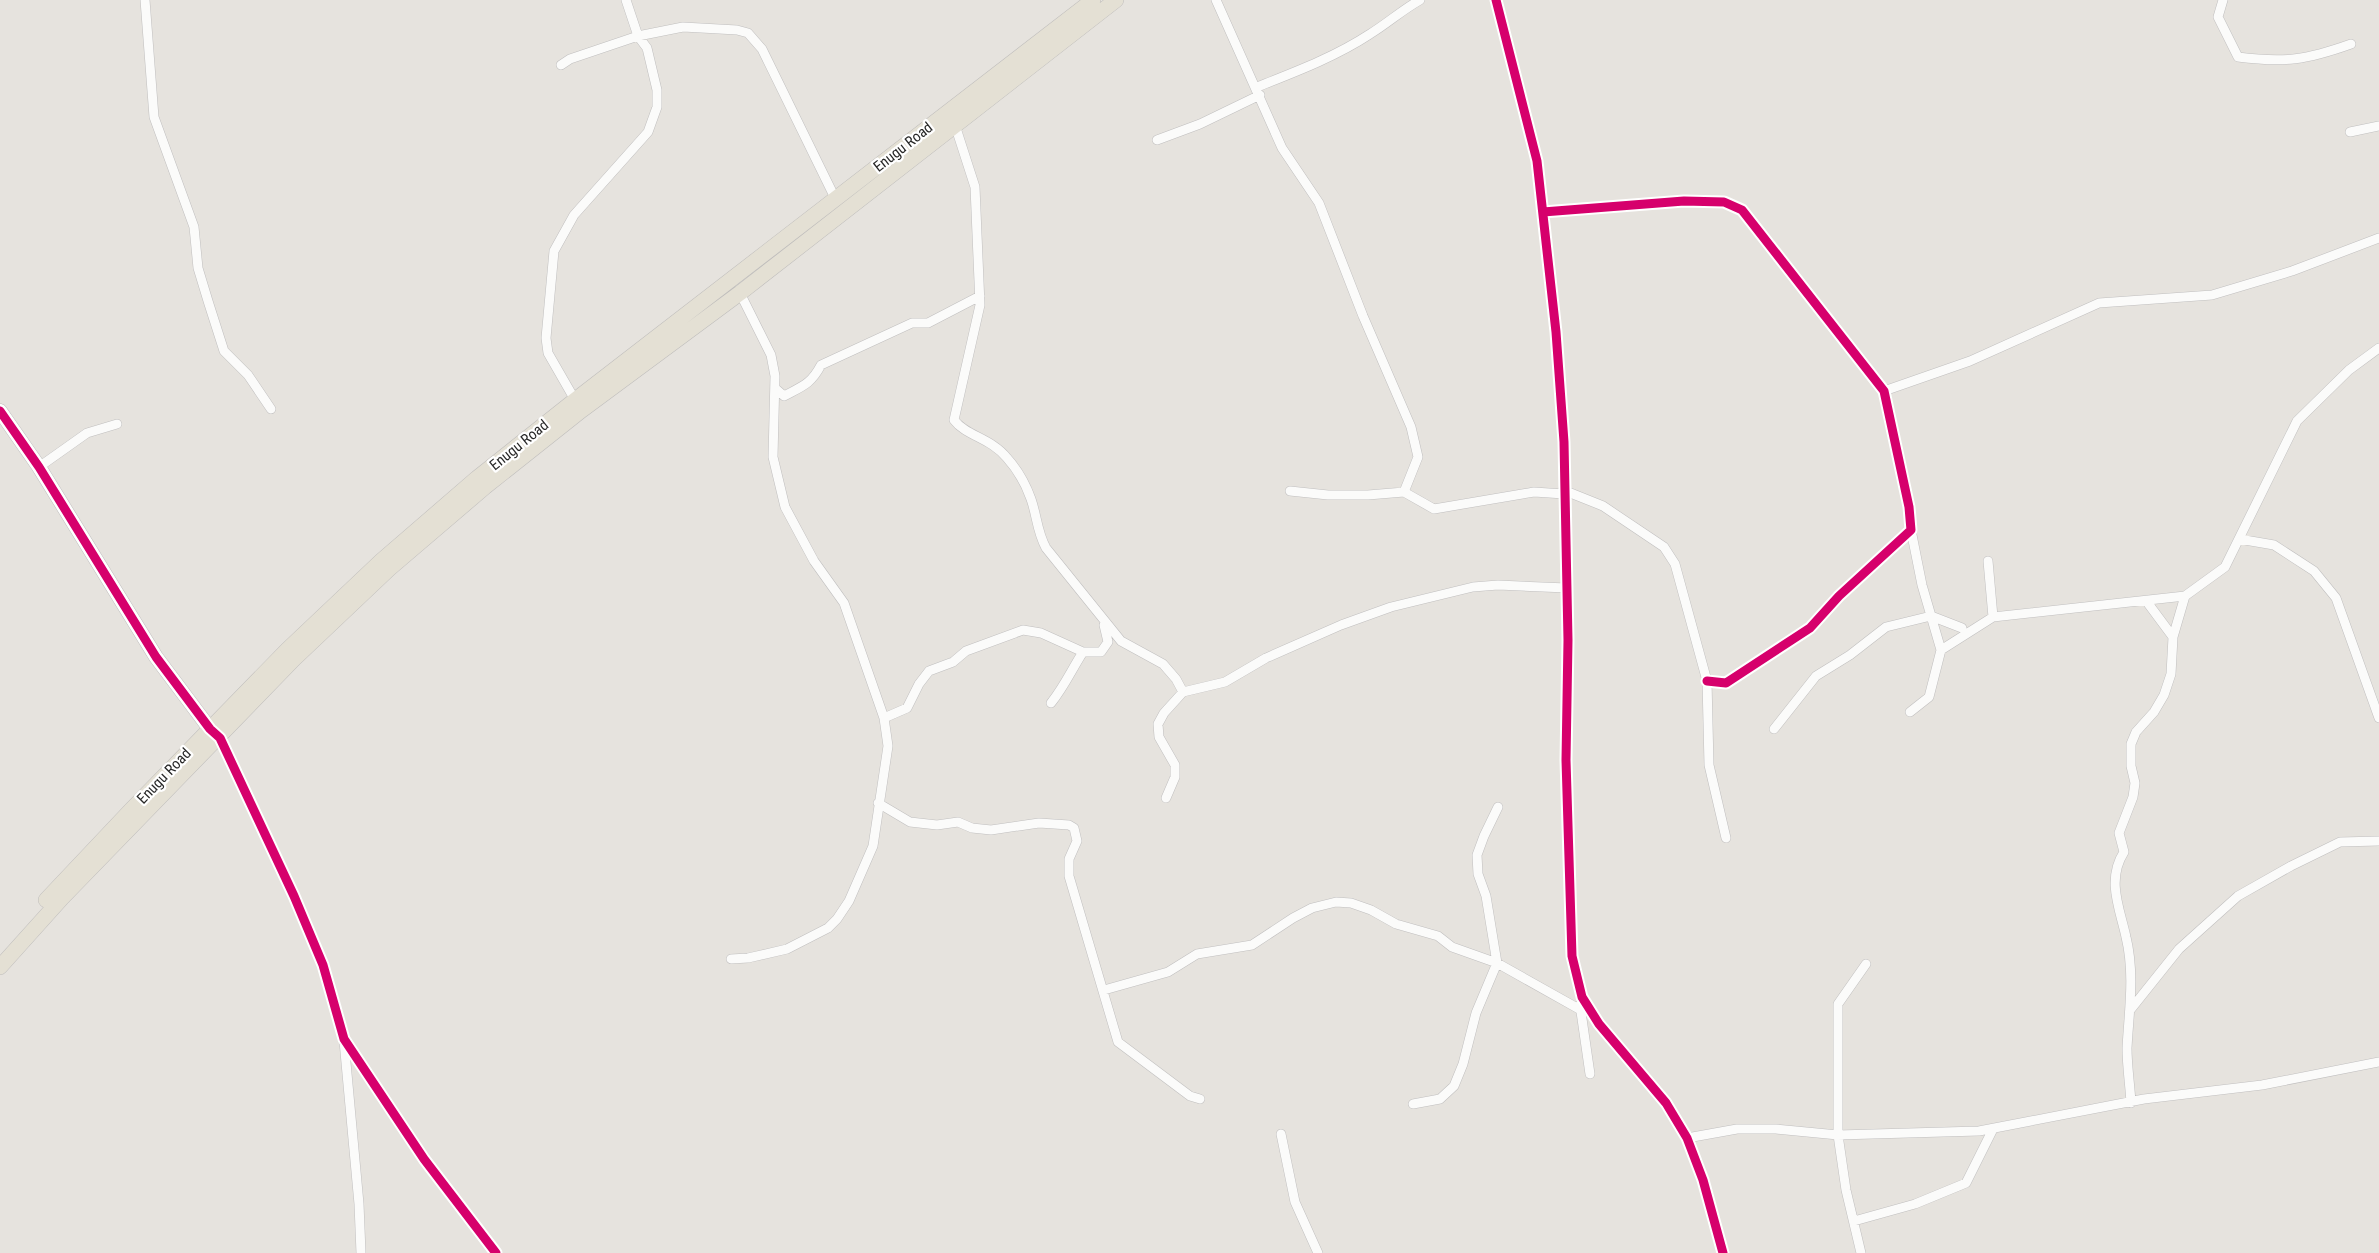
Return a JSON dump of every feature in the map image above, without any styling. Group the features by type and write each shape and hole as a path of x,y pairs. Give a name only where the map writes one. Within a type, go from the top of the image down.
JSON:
{"main road":[{"name":"Enugu Road","path":"0,951 131,810 215,734 287,650 381,561 477,478 575,400 1093,0"},
{"path":"0,967 215,734 397,561 582,410 740,292 1116,0"}],"street":[{"path":"145,0 154,117 194,227 198,268 208,301 224,351 248,375 271,409"},
{"path":"575,400 548,353 546,338 554,251 566,227 631,148 648,132 657,107 657,90 646,48 638,36 626,0"},
{"path":"1216,0 1282,148 1319,204 1363,316 1411,427 1418,458 1404,492"},
{"path":"1156,140 1200,124 1258,91 1340,51 1371,34 1399,12 1420,0"},
{"path":"1496,0 1537,161 1556,332 1564,442 1563,492 1567,588 1566,760 1572,956 1582,997 1599,1024 1665,1103 1687,1138 1703,1180 1723,1253"},
{"path":"2223,0 2217,17 2238,57 2274,61 2315,57 2351,44"},
{"path":"561,64 638,36 683,27 736,30 748,33 762,49 836,200"},
{"path":"955,125 975,187 980,305 954,420 961,427 994,444 1014,467 1031,498 1038,535 1046,548 1121,641 1164,664 1183,692"},
{"path":"2350,132 2379,126"},
{"path":"1543,212 1684,201 1724,202 1742,210 1884,392 1909,507 1911,530 1922,585 1941,650 1929,697 1910,712"},
{"path":"1884,392 1970,362 2098,303 2212,296 2292,271 2379,238"},
{"path":"730,959 748,958 787,948 828,928 837,919 849,901 873,846 888,746 884,718 844,603 814,561 785,507 773,457 775,388 771,355 740,292"},
{"path":"775,388 784,396 804,387 813,379 821,365 912,323 928,323 980,296"},
{"path":"1941,650 1993,617 2185,597 2225,567 2297,421 2349,370 2379,348"},
{"path":"0,411 39,467 156,657 215,734 298,906 323,965 344,1039 359,1204 361,1253"},
{"path":"39,467 87,433 117,424"},
{"path":"1290,491 1328,495 1404,492 1434,509 1534,492 1563,492 1603,506 1664,548 1671,556 1679,575 1707,681 1709,765 1726,838"},
{"path":"1707,681 1726,683 1810,628 1839,596 1911,530"},
{"path":"2239,539 2274,545 2314,571 2336,598 2379,718"},
{"path":"1988,561 1993,617"},
{"path":"1167,798 1174,777 1175,765 1159,737 1158,724 1164,713 1183,692 1225,682 1266,658 1341,625 1390,607 1473,587 1498,585 1567,588"},
{"path":"2131,1103 2127,1049 2131,1009 2129,959 2114,886 2118,861 2124,852 2119,833 2133,797 2135,783 2131,766 2131,744 2136,732 2154,712 2164,695 2171,674 2173,637 2185,597"},
{"path":"2147,602 2173,637"},
{"path":"1774,729 1822,671 1850,655 1886,627 1932,616 1962,628"},
{"path":"884,718 907,708 919,684 929,671 953,662 966,651 1023,630 1041,633 1083,652 1094,653 1106,648 1107,636 1103,620"},
{"path":"1051,704 1065,685 1068,675 1083,652"},
{"path":"878,803 910,822 937,825 958,822 972,828 991,830 1039,823 1069,825 1074,828 1077,841 1070,859 1069,876 1120,1044 1190,1096 1200,1099"},
{"path":"1413,1104 1440,1099 1454,1086 1463,1064 1476,1013 1497,963 1486,896 1478,874 1478,855 1498,807"},
{"path":"2131,1009 2179,949 2238,896 2290,866 2340,842 2379,841"},
{"path":"1104,990 1168,972 1197,954 1252,945 1312,908 1336,902 1351,903 1371,910 1396,924 1438,936 1452,947 1497,963 1579,1009"},
{"path":"1861,1253 1846,1190 1838,1135 1838,1004 1866,964"},
{"path":"1582,997 1579,1009 1590,1074"},
{"path":"344,1039 424,1159 496,1253"},
{"path":"1687,1138 1737,1129 1838,1135 1942,1133 1993,1129 2131,1103 2262,1085 2379,1062"},
{"path":"1854,1221 1915,1204 1966,1183 1993,1129"},
{"path":"1281,1134 1295,1202 1318,1253"}],"cycle path":[{"path":"1496,0 1537,161 1556,332 1564,442 1568,640 1566,760 1572,956 1582,997 1599,1024 1666,1103 1687,1138 1703,1180 1723,1253"},
{"path":"1543,212 1684,201 1724,202 1742,210 1884,391 1909,507 1911,530 1839,596 1810,628 1726,683 1707,681"},
{"path":"0,411 39,467 156,657 210,729 220,738 294,896 323,965 344,1039 424,1159 496,1253"}]}
